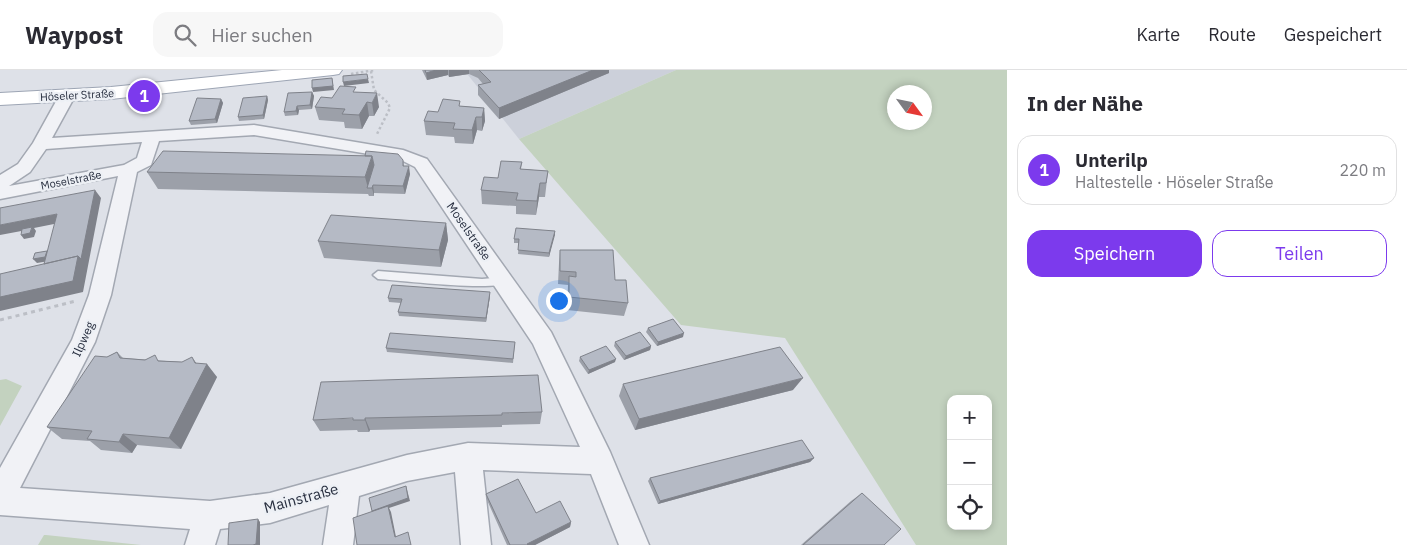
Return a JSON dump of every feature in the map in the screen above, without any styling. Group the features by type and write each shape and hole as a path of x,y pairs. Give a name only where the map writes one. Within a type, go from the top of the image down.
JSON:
{"main road":[{"name":"Höseler Straße","path":"0,99 67,96 333,70"}],"street":[{"path":"0,184 24,168 41,144 67,96"},
{"name":"Moselstraße","path":"41,144 254,130 403,156 421,163 543,339 600,461 634,545"},
{"name":"Moselstraße","path":"0,194 129,169 145,161 152,136"},
{"name":"Ilpweg","path":"0,496 84,342 100,295 129,169"},
{"path":"468,456 476,545"},
{"name":"Mainstraße","path":"0,501 210,516 270,508 407,468 468,456 600,461"},
{"path":"338,545 346,486"},
{"path":"200,545 210,516"}],"lane":[{"path":"378,275 482,283 504,281"}],"path":[{"path":"369,151 390,108 388,103 374,90 371,71"},
{"path":"0,320 100,295"}],"shaded area":[{"path":"464,70 676,70 519,139"}],"green space":[{"path":"676,70 1007,70 1007,545 916,545 785,338 681,325 519,139"},
{"path":"6,379 22,386 0,426 0,380"},
{"path":"44,535 46,535 141,545 38,545"}],"building":[{"path":"425,70 436,70 426,73"},
{"path":"479,70 593,70 499,108 478,85 491,82"},
{"path":"367,74 368,79 343,82 343,76"},
{"path":"332,78 333,86 312,88 312,80"},
{"path":"340,86 356,87 353,92 377,93 372,103 367,102 359,115 342,114 345,109 315,107 321,97 332,98"},
{"path":"312,92 310,105 297,106 296,111 284,112 288,93"},
{"path":"267,96 263,115 238,117 243,98"},
{"path":"197,98 221,99 215,119 189,121"},
{"path":"443,99 460,101 459,106 484,108 482,117 476,117 472,130 453,129 455,123 424,121 428,111 438,112"},
{"path":"163,151 372,156 365,177 147,172"},
{"path":"366,151 398,154 403,160 403,166 409,166 403,186 373,185 372,188 367,188 374,165 372,156 365,156"},
{"path":"501,161 522,162 520,169 548,171 546,183 540,183 537,201 516,200 518,193 481,190 484,177 498,178"},
{"path":"95,190 81,259 78,256 44,264 57,214 0,225 0,208"},
{"path":"331,215 446,223 439,250 318,241"},
{"path":"32,227 30,233 21,235 22,229"},
{"path":"516,228 555,231 549,253 518,250 519,239 514,239"},
{"path":"560,250 613,250 615,280 626,280 628,303 569,297 569,276 576,277 576,272 560,271"},
{"path":"47,251 45,257 33,259 35,253"},
{"path":"78,256 73,281 0,297 0,274"},
{"path":"392,285 490,292 486,318 398,312 402,299 388,298"},
{"path":"673,319 684,333 658,342 648,328"},
{"path":"640,332 651,346 626,356 615,342"},
{"path":"390,333 515,342 513,359 386,348"},
{"path":"606,346 616,359 589,370 580,357"},
{"path":"780,347 803,378 639,419 623,384"},
{"path":"117,352 120,358 145,360 155,355 158,361 182,362 192,357 195,363 207,364 169,438 123,434 119,442 87,439 92,431 47,427 95,356 107,357"},
{"path":"538,375 542,412 502,413 502,415 365,418 365,420 353,420 353,418 313,420 321,382"},
{"path":"802,440 814,458 660,501 650,478"},
{"path":"518,479 536,513 560,501 571,522 528,545 510,545 486,494"},
{"path":"406,486 408,498 372,511 369,498"},
{"path":"862,493 901,529 884,545 803,545"},
{"path":"388,506 395,537 408,532 411,545 357,545 353,518"},
{"path":"258,519 256,544 228,545 229,523"}],"place":[{"name":"Unterilp","path":"144,96"}]}
